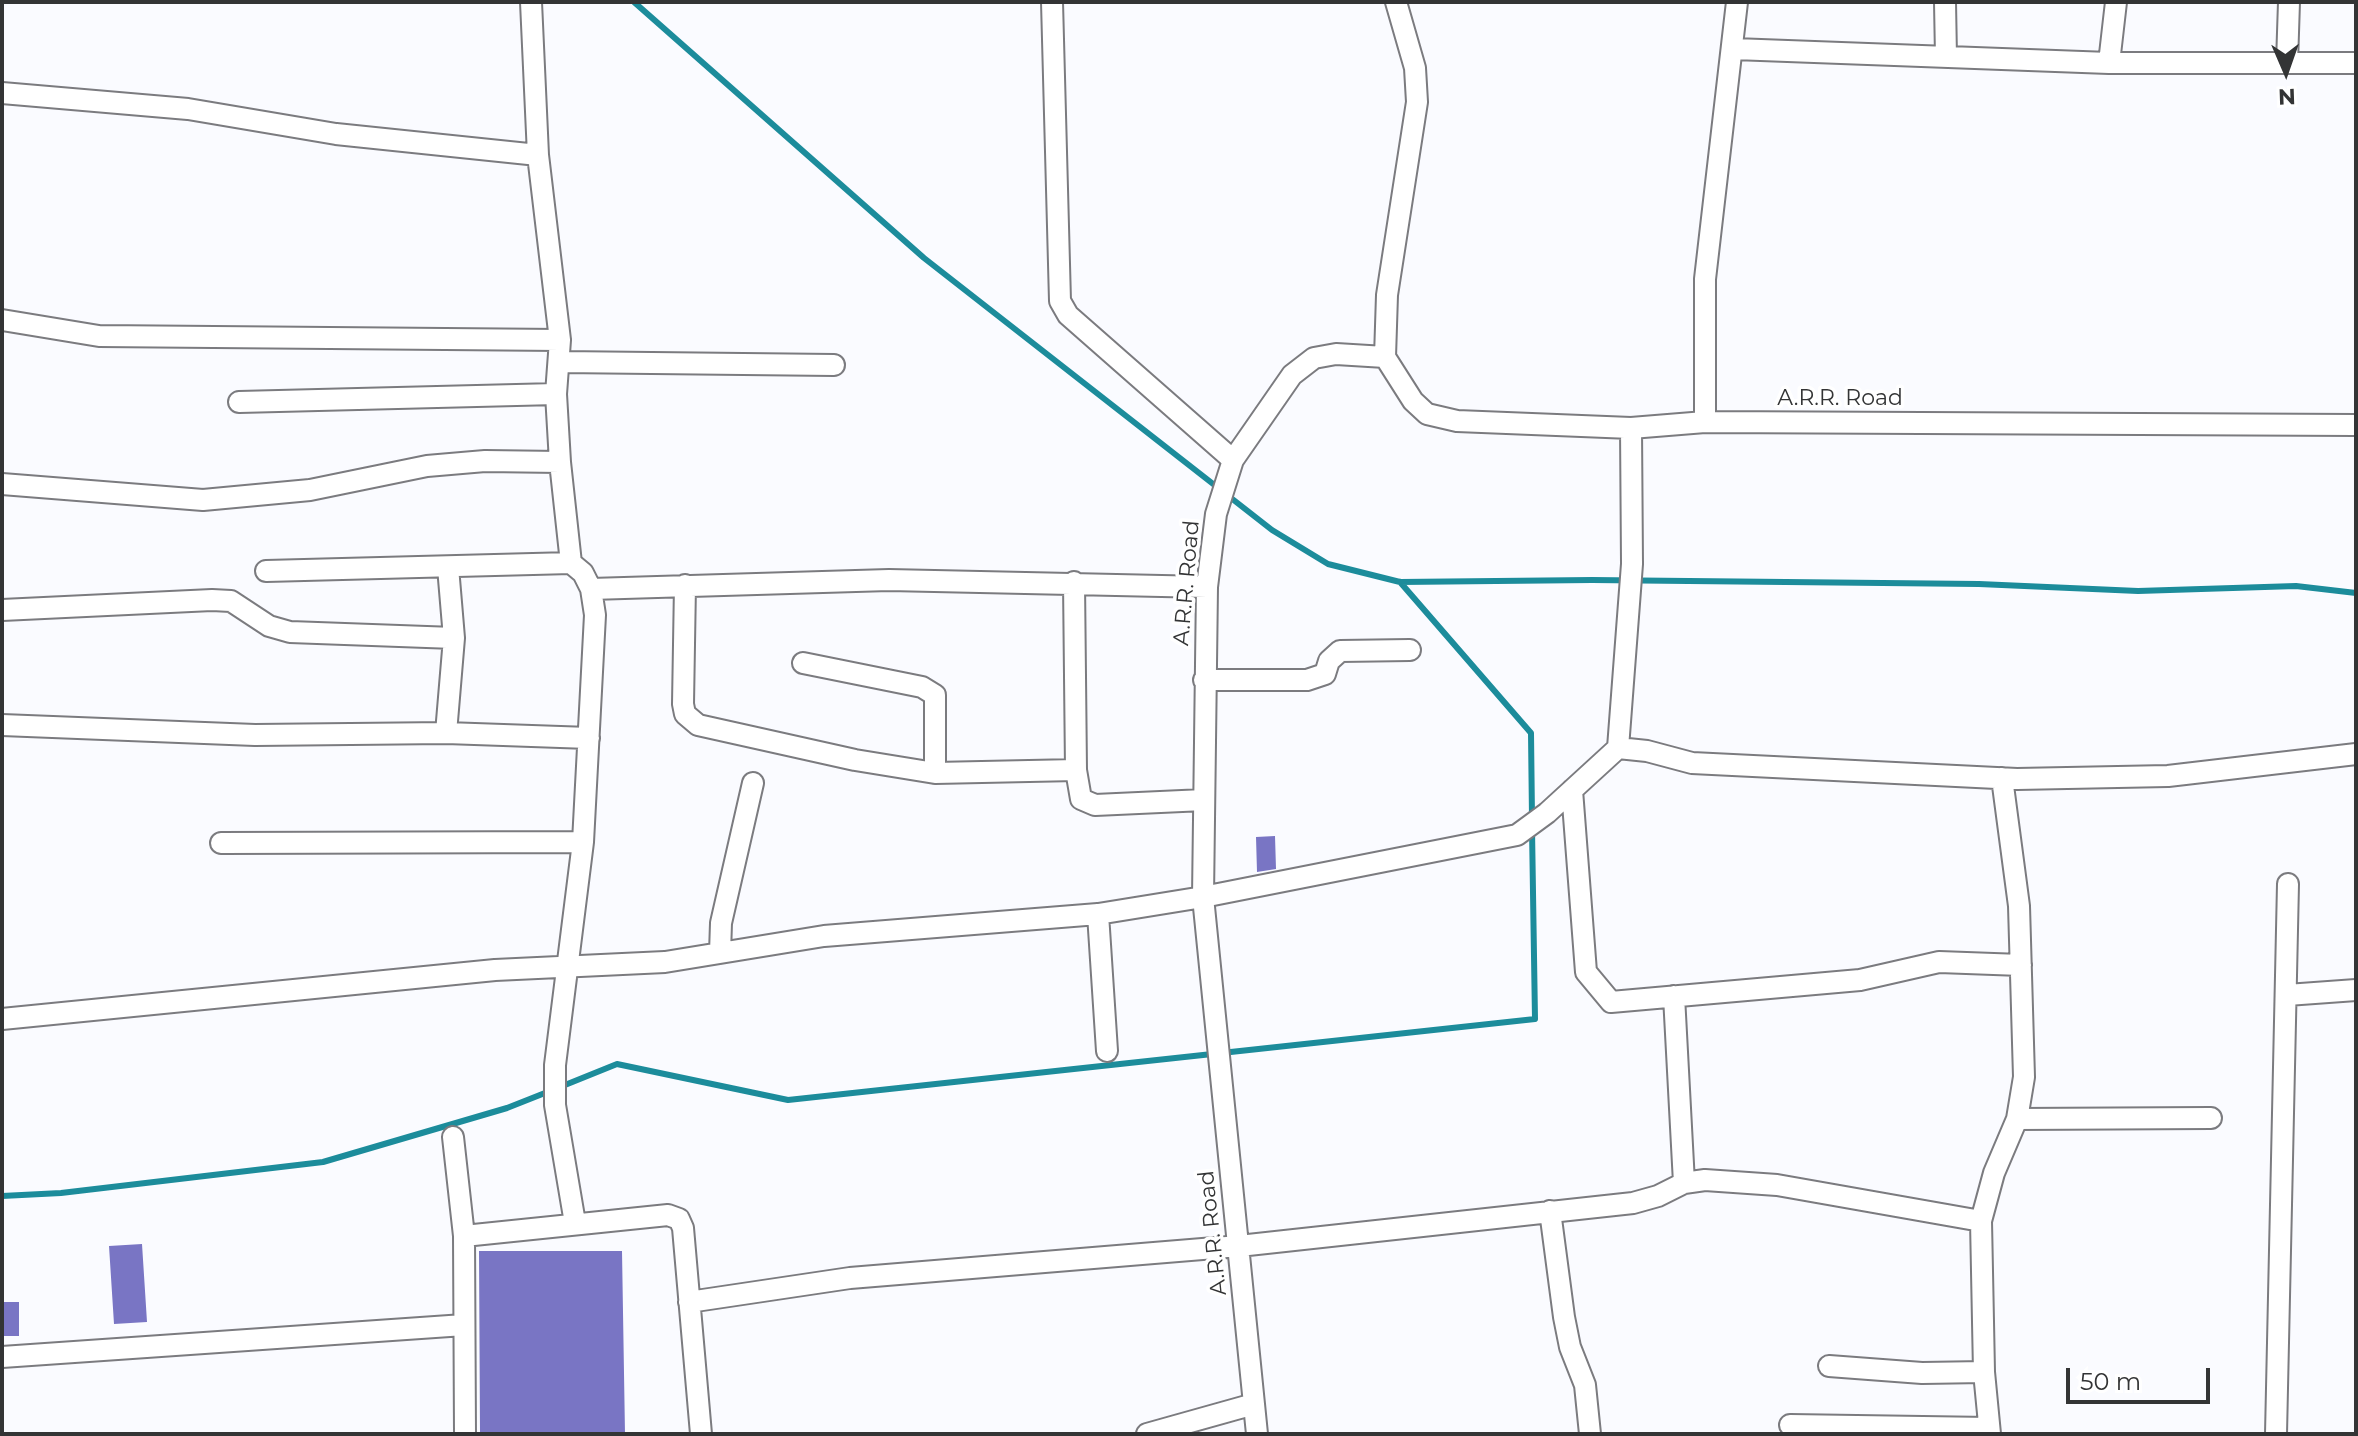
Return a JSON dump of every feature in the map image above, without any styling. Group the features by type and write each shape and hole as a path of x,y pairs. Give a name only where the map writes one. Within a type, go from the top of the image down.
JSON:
{"street":[{"path":"531,2 538,155 560,340 561,362 556,394 560,462 571,563 591,589 595,615 583,842 555,1065 555,1105 575,1223"},
{"path":"1052,2 1060,301 1068,315 1231,467"},
{"path":"1385,357 1387,295 1417,102 1415,68 1396,2"},
{"path":"1705,422 1705,279 1734,49 1737,2"},
{"path":"1945,2 1946,57"},
{"path":"2109,63 2116,2"},
{"path":"2287,63 2289,2"},
{"path":"1734,49 2109,63 2356,63"},
{"path":"2,93 188,109 336,134 538,155"},
{"path":"2,320 99,336 560,340"},
{"name":"A.R.R. Road","path":"1257,1434 1203,897 1207,587 1216,514 1231,467 1292,375 1314,358 1336,354 1385,357 1413,401 1427,414 1441,419 1631,428 1705,422 2356,425"},
{"path":"561,362 834,365"},
{"path":"239,402 556,394"},
{"path":"2,1019 340,984 569,966 665,962 839,934 1098,914 1203,897 1517,835 1547,813 1618,748 1632,564 1631,428"},
{"path":"2,484 203,500 310,490 427,466 485,461 560,462"},
{"path":"266,571 571,563"},
{"path":"446,733 454,638 448,567"},
{"path":"591,589 889,580 1207,587"},
{"path":"1074,582 1076,770 1079,793 1088,803 1204,800"},
{"path":"685,585 683,704 690,721 855,760 935,773 1076,770"},
{"path":"2,610 231,601 269,626 290,632 454,638"},
{"path":"1204,680 1319,679 1329,661 1340,651 1410,650"},
{"path":"803,663 922,687 935,695 935,773"},
{"path":"2,725 255,735 446,733 589,738"},
{"path":"1618,748 1647,751 1692,763 2002,778 2168,776 2356,754"},
{"path":"1790,1425 1990,1431 1984,1372 1981,1221 1994,1173 2017,1119 2024,1077 2019,906 2002,778"},
{"path":"720,953 721,923 753,783"},
{"path":"1572,790 1586,972 1611,1002 1860,980 1939,962 2021,965"},
{"path":"221,843 583,842"},
{"path":"2276,1434 2288,884"},
{"path":"1098,914 1107,1051"},
{"path":"2287,995 2356,990"},
{"path":"1674,996 1684,1183"},
{"path":"2017,1119 2211,1118"},
{"path":"453,1137 464,1236 465,1434"},
{"path":"689,1302 850,1278 1239,1246 1633,1203 1658,1196 1684,1183 1705,1180 1777,1185 1981,1221"},
{"path":"1550,1211 1564,1317 1570,1347 1585,1385 1590,1434"},
{"path":"464,1236 668,1215 679,1219 683,1228 701,1434"},
{"path":"2,1357 464,1325"},
{"path":"1829,1366 1922,1373 1984,1372"},
{"path":"1147,1434 1254,1404"}],"building":[{"path":"1275,836 1276,869 1257,872 1256,837"},
{"path":"142,1244 147,1322 114,1324 109,1246"},
{"path":"479,1251 622,1251 625,1434 480,1434"},
{"path":"2,1302 19,1302 19,1336 2,1336"}],"waterway":[{"path":"634,2 924,258 1272,530 1328,564 1400,582 1592,580 1979,584 2138,591 2296,586 2356,593"},
{"path":"1400,582 1531,733 1532,818"},
{"path":"560,1087 617,1064 788,1100 1535,1019 1532,829"},
{"path":"2,1196 61,1193 323,1162 507,1108 550,1091"}]}
